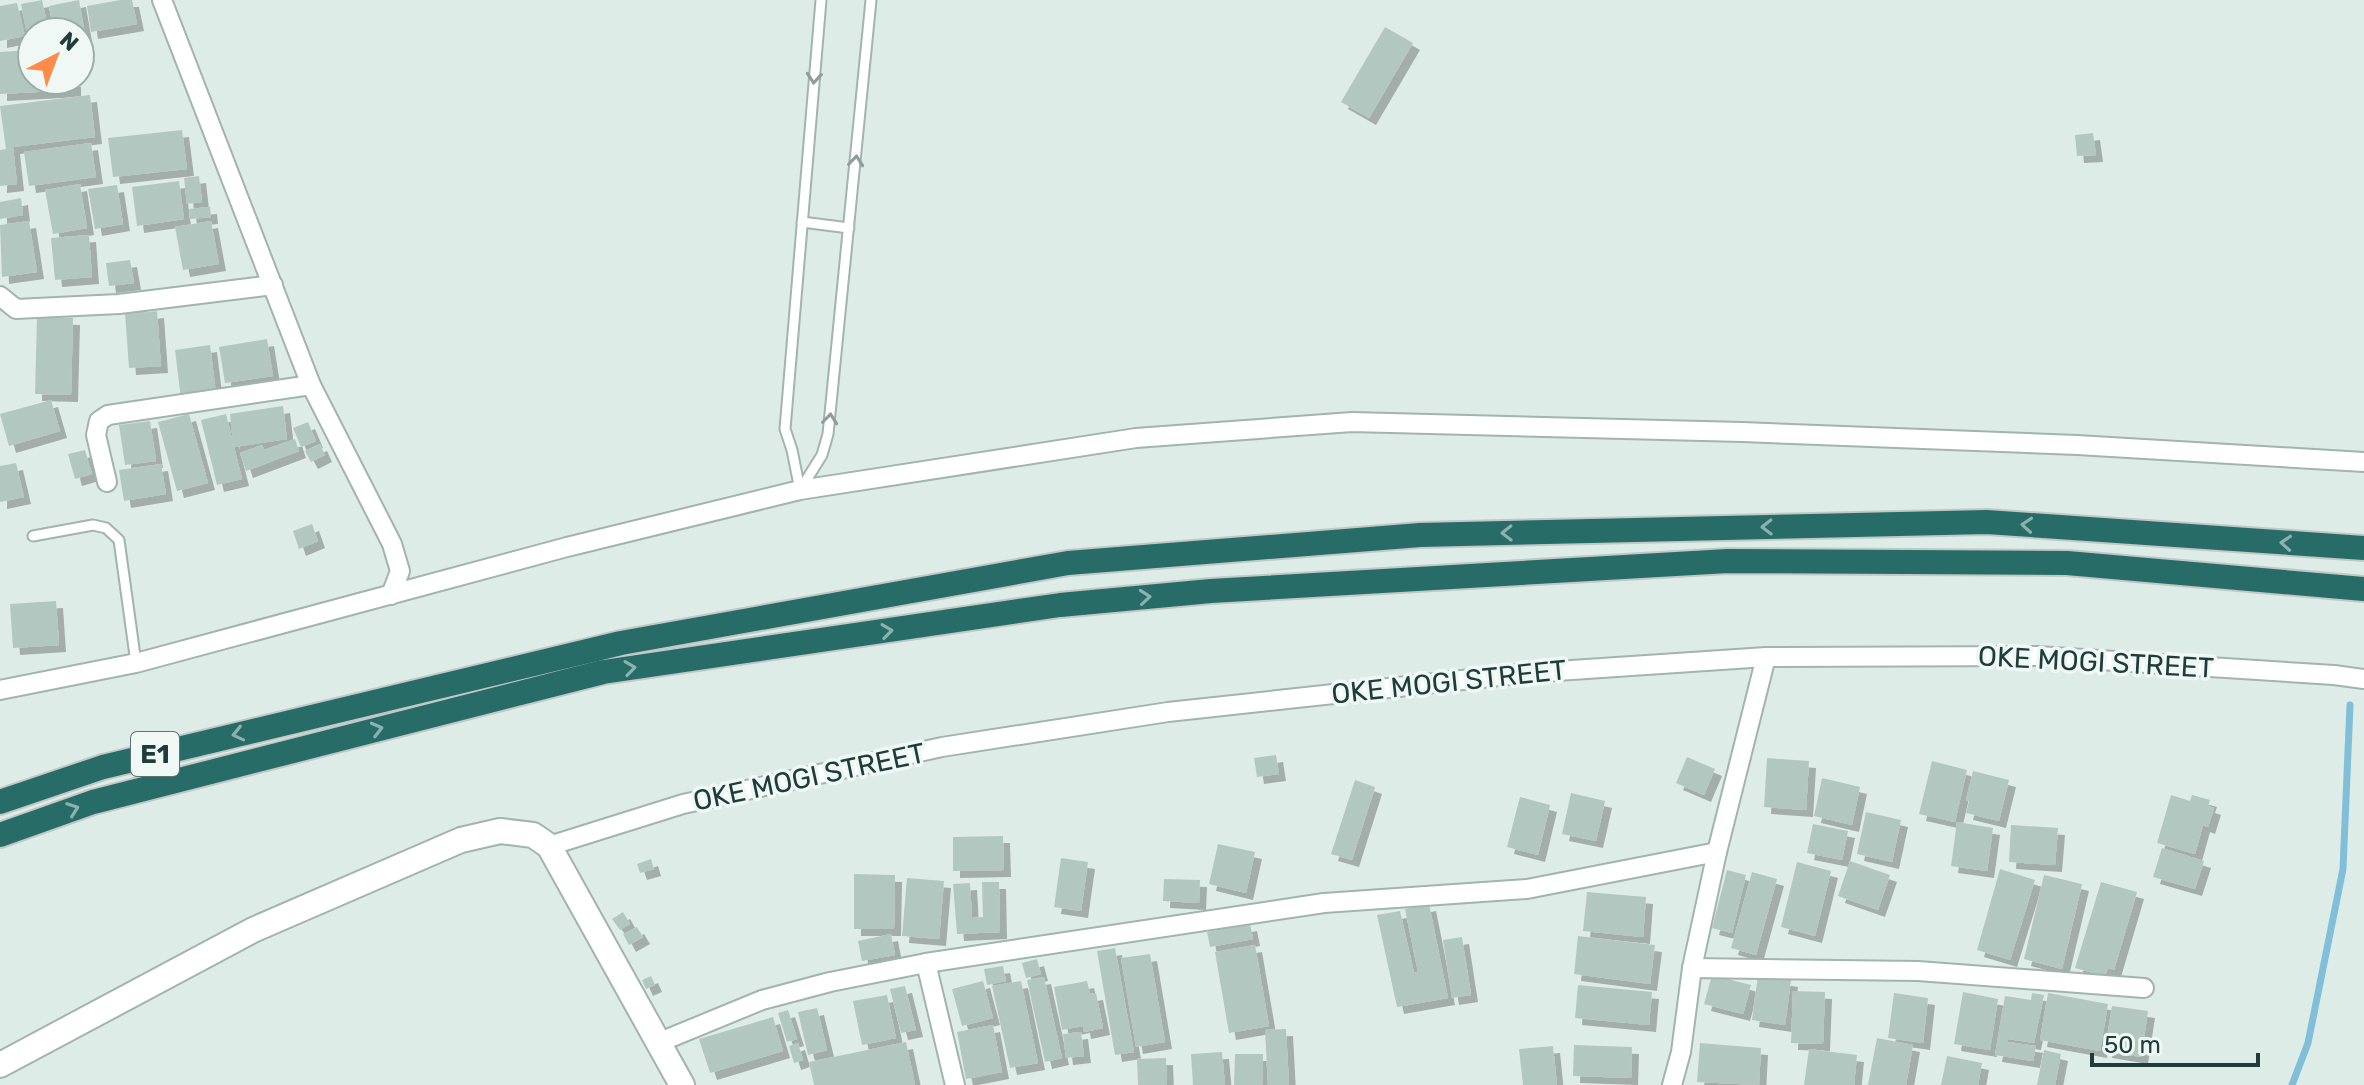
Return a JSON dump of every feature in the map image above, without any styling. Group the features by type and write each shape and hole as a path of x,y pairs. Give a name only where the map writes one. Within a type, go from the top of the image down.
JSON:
{"highway":[{"name":"E1","path":"0,802 103,767 621,643 1068,563 1420,535 1987,522 2364,548"},
{"name":"E1","path":"0,835 93,802 603,672 1060,605 1211,591 1728,561 2067,563 2364,589"}],"street":[{"path":"162,0 311,385 392,544 400,571 391,595"},
{"path":"0,296 16,309 119,304 273,285"},
{"path":"107,482 96,435 99,421 108,415 311,385"},
{"path":"0,690 136,663 567,547 800,490 1136,438 1352,422 1838,436 2364,462"},
{"name":"OKE MOGI STREET","path":"549,846 683,804 942,747 1182,711 1527,673 1766,657 2037,656 2364,679"},
{"path":"1672,1085 1681,1052 1692,968 1717,852 1766,657"},
{"path":"0,1065 253,930 461,840 500,831 533,835 549,846 682,1085"},
{"path":"660,1042 762,1000 830,982 926,963 1324,903 1527,889 1717,852"},
{"path":"926,963 955,1085"},
{"path":"1692,968 1918,971 2144,988"}],"lane":[{"path":"800,490 785,429 821,0"},
{"path":"800,490 822,455 828,434 871,0"},
{"path":"802,222 849,228"},
{"path":"33,536 93,525 106,528 119,540 136,663"}],"building":[{"path":"42,0 46,16 23,16 21,4"},
{"path":"79,0 82,16 51,16 49,6"},
{"path":"132,0 137,24 96,31 96,16 89,16 87,6"},
{"path":"17,3 20,16 16,16 16,38 0,41 0,6"},
{"path":"1385,27 1413,43 1369,118 1341,102"},
{"path":"16,51 16,93 0,94 0,52"},
{"path":"90,96 95,137 13,147 17,184 0,186 0,150 6,149 0,106"},
{"path":"182,130 187,169 113,177 108,138"},
{"path":"2093,133 2096,155 2077,156 2075,135"},
{"path":"91,143 96,177 29,186 24,152"},
{"path":"199,176 202,202 187,204 184,178"},
{"path":"179,181 184,219 137,226 132,187"},
{"path":"80,184 87,228 53,234 45,190"},
{"path":"117,185 123,224 95,229 88,189"},
{"path":"21,198 23,215 0,219 0,202"},
{"path":"210,207 211,217 190,219 189,209"},
{"path":"29,221 37,272 2,277 0,225"},
{"path":"211,221 219,264 183,270 175,227"},
{"path":"89,235 92,277 55,280 51,238"},
{"path":"130,260 134,283 109,286 106,263"},
{"path":"139,298 140,313 157,311 161,366 129,368 124,299"},
{"path":"37,317 73,318 71,395 35,394"},
{"path":"267,339 273,376 225,383 219,347"},
{"path":"210,345 216,394 181,399 175,350"},
{"path":"51,400 60,431 9,446 0,414"},
{"path":"283,406 287,439 234,447 242,479 217,485 201,420 226,414 233,443 230,414"},
{"path":"189,414 208,483 177,491 158,422"},
{"path":"150,421 156,461 125,465 119,425"},
{"path":"308,422 316,441 301,447 293,428"},
{"path":"295,439 299,451 246,471 240,453 262,445 264,450"},
{"path":"320,444 325,455 311,462 305,451"},
{"path":"85,450 92,474 75,479 68,454"},
{"path":"16,463 24,497 0,502 0,466"},
{"path":"161,464 166,494 124,501 119,470"},
{"path":"312,524 318,541 299,549 293,531"},
{"path":"56,601 59,645 13,648 10,604"},
{"path":"1276,755 1279,774 1257,777 1254,758"},
{"path":"1687,757 1715,769 1704,795 1676,783"},
{"path":"1767,758 1809,761 1806,810 1764,807"},
{"path":"1932,761 1967,770 1955,822 1919,814"},
{"path":"1973,771 2009,780 1999,821 1966,813"},
{"path":"1822,778 1860,787 1852,825 1814,816"},
{"path":"1355,780 1375,787 1352,860 1331,854"},
{"path":"1571,793 1605,801 1596,841 1562,834"},
{"path":"2171,795 2190,801 2192,795 2210,800 2208,806 2214,808 2208,827 2203,825 2195,854 2157,843"},
{"path":"1520,797 1550,805 1538,855 1507,847"},
{"path":"1866,812 1901,820 1892,862 1857,854"},
{"path":"1957,822 1993,828 1987,871 1951,866"},
{"path":"1813,824 1848,831 1842,860 1807,853"},
{"path":"2011,825 2058,828 2055,865 2009,862"},
{"path":"1003,836 1004,870 953,871 953,837"},
{"path":"1218,844 1255,852 1246,893 1209,884"},
{"path":"2162,848 2204,861 2195,889 2153,877"},
{"path":"1061,858 1088,862 1081,911 1054,907"},
{"path":"651,859 654,869 640,873 637,864"},
{"path":"1850,861 1890,875 1878,910 1838,896"},
{"path":"1797,862 1831,871 1815,936 1781,927"},
{"path":"2000,869 2035,880 2010,960 1977,950"},
{"path":"1727,870 1746,875 1732,933 1712,928"},
{"path":"1752,872 1777,879 1756,955 1731,948"},
{"path":"854,874 895,875 894,929 854,929"},
{"path":"2044,875 2082,884 2062,969 2024,959"},
{"path":"907,878 944,881 939,939 902,936"},
{"path":"1164,879 1200,880 1199,903 1163,901"},
{"path":"982,882 999,882 1000,932 957,934 953,884 970,883 972,918 983,917"},
{"path":"2101,882 2137,892 2114,970 2108,968 2105,976 2075,968"},
{"path":"1587,892 1646,897 1643,937 1583,931"},
{"path":"1429,904 1448,998 1397,1007 1377,915 1400,911 1414,973 1418,972 1405,909"},
{"path":"623,912 630,924 620,930 612,919"},
{"path":"1250,924 1253,939 1210,947 1207,932"},
{"path":"637,927 643,937 629,945 623,934"},
{"path":"891,934 895,955 862,961 858,941"},
{"path":"1578,936 1655,945 1650,984 1574,974"},
{"path":"1462,937 1471,995 1452,998 1443,940"},
{"path":"1255,945 1269,1026 1229,1033 1215,952"},
{"path":"1115,948 1134,1052 1115,1055 1097,951"},
{"path":"1150,954 1165,1042 1136,1047 1121,958"},
{"path":"1037,959 1041,974 1026,978 1022,963"},
{"path":"1003,966 1006,981 987,985 984,969"},
{"path":"1712,975 1751,985 1743,1014 1704,1004"},
{"path":"1758,975 1791,980 1785,1025 1752,1020"},
{"path":"651,976 655,985 646,989 642,980"},
{"path":"1044,977 1062,1058 1045,1062 1027,980"},
{"path":"983,981 993,1018 962,1026 952,989"},
{"path":"1021,981 1038,1063 1010,1068 992,986"},
{"path":"1087,981 1090,994 1096,993 1103,1028 1084,1032 1083,1026 1062,1030 1054,987"},
{"path":"1578,985 1652,992 1649,1025 1575,1018"},
{"path":"905,986 916,1030 901,1033 890,989"},
{"path":"1793,991 1825,992 1823,1044 1791,1043"},
{"path":"1963,992 1998,999 1990,1050 1954,1044"},
{"path":"1894,993 1928,998 1923,1043 1888,1038"},
{"path":"2032,993 2044,995 2034,1043 2008,1039 2008,1042 2036,1046 2033,1061 1995,1055 2005,996 2031,1000"},
{"path":"2048,993 2108,1004 2100,1051 2040,1040"},
{"path":"887,995 896,1038 862,1045 853,1001"},
{"path":"2112,1006 2148,1011 2141,1057 2105,1051"},
{"path":"817,1008 827,1050 808,1055 798,1012"},
{"path":"788,1010 797,1039 787,1042 778,1013"},
{"path":"773,1017 783,1051 710,1073 699,1039"},
{"path":"993,1025 1002,1072 966,1079 957,1032"},
{"path":"1286,1029 1289,1085 1268,1085 1265,1030"},
{"path":"1081,1032 1084,1056 1066,1058 1063,1034"},
{"path":"1877,1038 1913,1045 1906,1085 1868,1085"},
{"path":"906,1042 915,1085 814,1085 809,1062"},
{"path":"798,1043 803,1060 794,1063 789,1046"},
{"path":"1700,1043 1761,1048 1759,1085 1697,1082"},
{"path":"1574,1045 1632,1047 1631,1078 1573,1076"},
{"path":"1553,1046 1557,1085 1523,1085 1519,1049"},
{"path":"1809,1049 1857,1055 1854,1085 1804,1085"},
{"path":"2044,1050 2061,1054 2055,1085 2037,1085"},
{"path":"1222,1052 1225,1085 1193,1085 1191,1054"},
{"path":"1235,1054 1263,1054 1262,1085 1234,1085"},
{"path":"1947,1056 1982,1063 1978,1085 1941,1085"},
{"path":"1166,1058 1167,1085 1138,1085 1137,1059"}],"waterway":[{"path":"2292,1085 2308,1043 2343,869 2350,705"}]}
